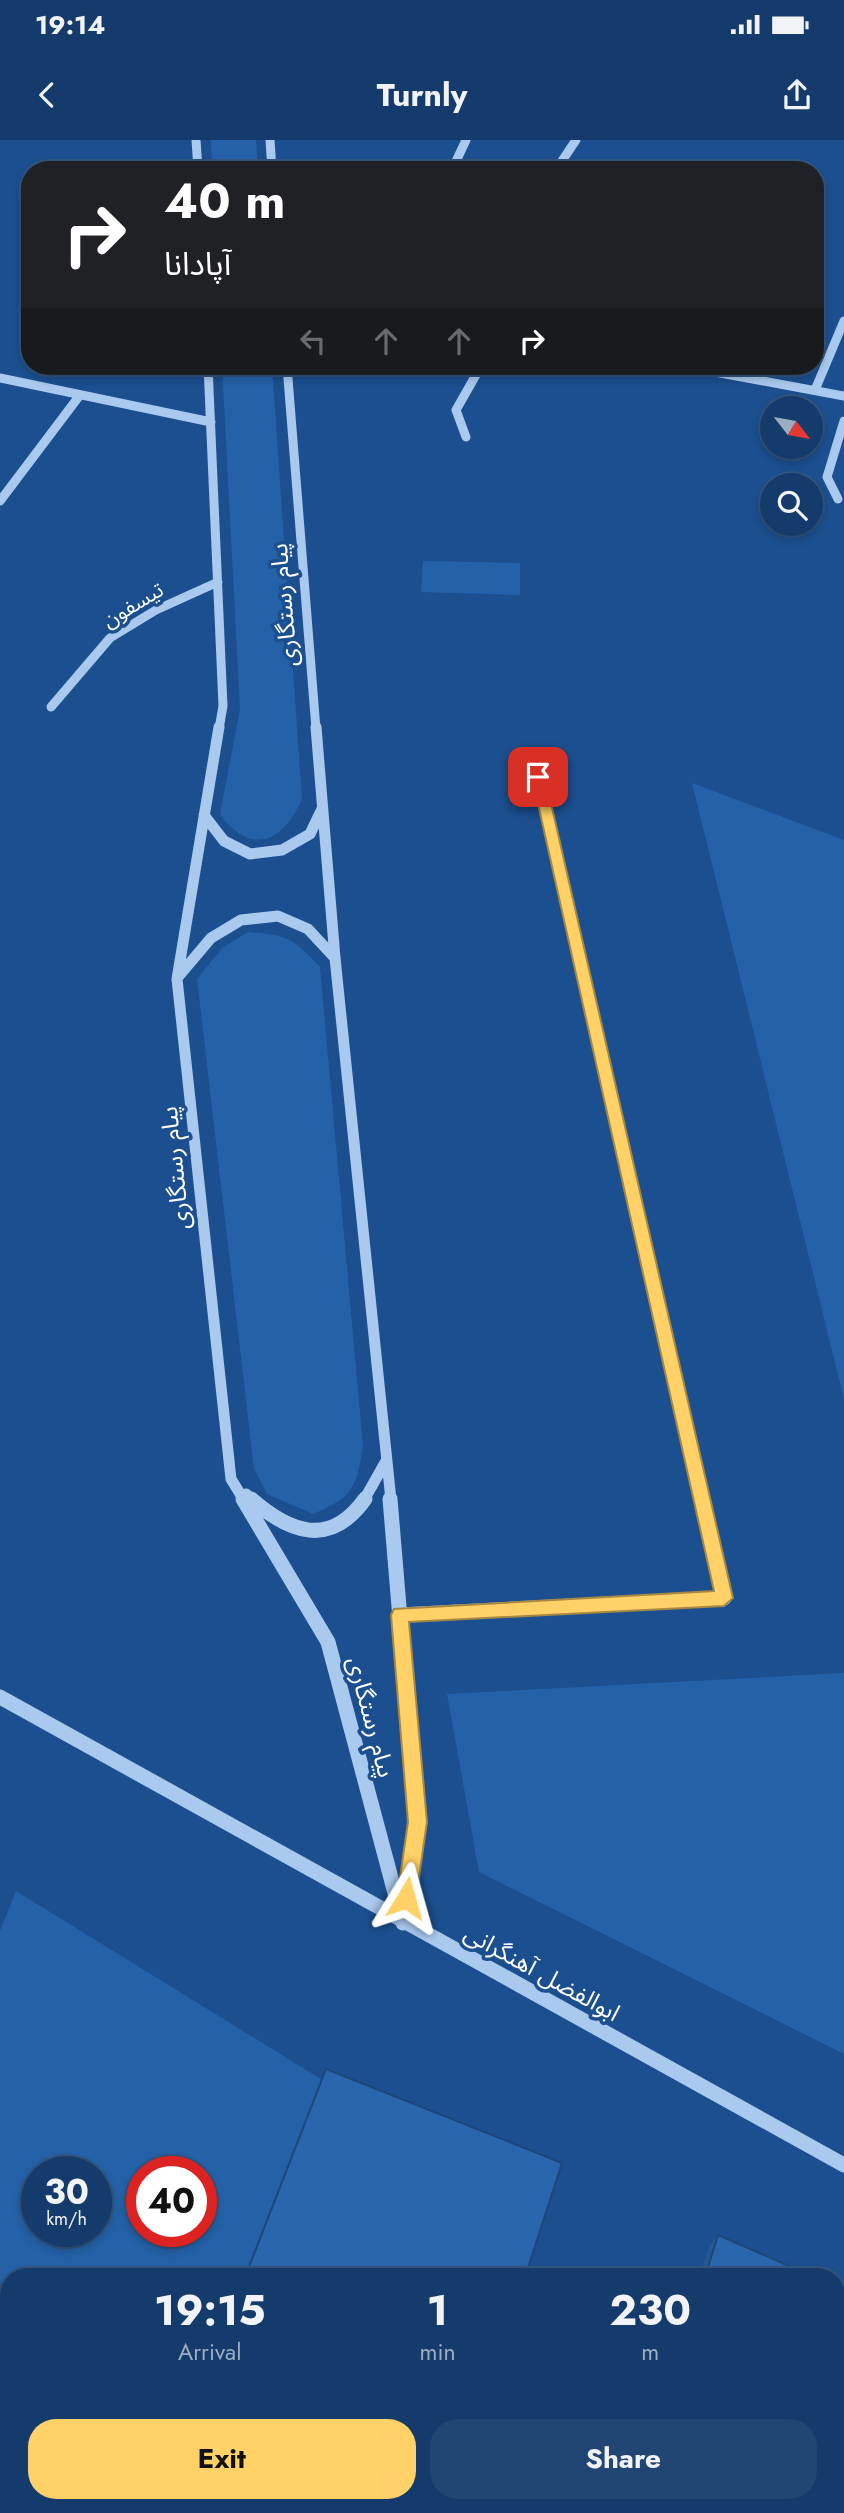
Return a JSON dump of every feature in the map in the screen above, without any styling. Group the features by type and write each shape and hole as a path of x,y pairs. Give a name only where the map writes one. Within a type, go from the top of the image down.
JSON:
{"street":[{"path":"196,140 197,161"},
{"path":"270,140 271,161"},
{"path":"456,161 466,140"},
{"path":"562,161 576,140"},
{"path":"824,369 844,321"},
{"name":"پیام رستگاری","path":"208,375 223,705 177,979 232,1479 328,1643 403,1923"},
{"name":"پیام رستگاری","path":"288,375 335,958 387,1457 417,1822 403,1923"},
{"path":"466,437 456,410 476,375"},
{"path":"732,375 844,396"},
{"path":"815,390 821,375"},
{"path":"0,379 211,422"},
{"path":"0,500 80,395"},
{"path":"838,499 827,477 844,421"},
{"name":"تیسفون","path":"51,707 110,638 156,610 218,582"},
{"path":"400,1615 724,1598 538,777"},
{"path":"204,815 224,841 250,854 282,850 310,834 323,808"},
{"path":"177,979 211,939 241,920 278,916 308,929 335,958"},
{"path":"232,1479 264,1512 293,1529 323,1532 350,1519 372,1493 387,1457"},
{"name":"ابوالفضل آهنگرانی","path":"0,1697 403,1923 844,2165"}],"shaded area":[{"path":"211,140 256,140 257,161 212,161"},
{"path":"222,375 273,375 302,799 286,826 266,839 243,836 220,814 240,709"},
{"path":"423,561 520,563 520,595 421,592"},
{"path":"692,783 844,840 844,1399"},
{"path":"248,932 289,940 320,967 363,1446 358,1472 351,1489 337,1502 313,1514 267,1494 254,1469 197,979 222,948"},
{"path":"844,1673 844,2054 479,1872 447,1694"},
{"path":"16,1891 329,2084 257,2268 0,2268 0,1931"}],"building":[{"path":"326,2069 562,2163 528,2268 249,2268"},
{"path":"718,2235 793,2268 708,2268"}],"route":[{"path":"406,1898 417,1822 400,1615 724,1598 538,777"}]}
